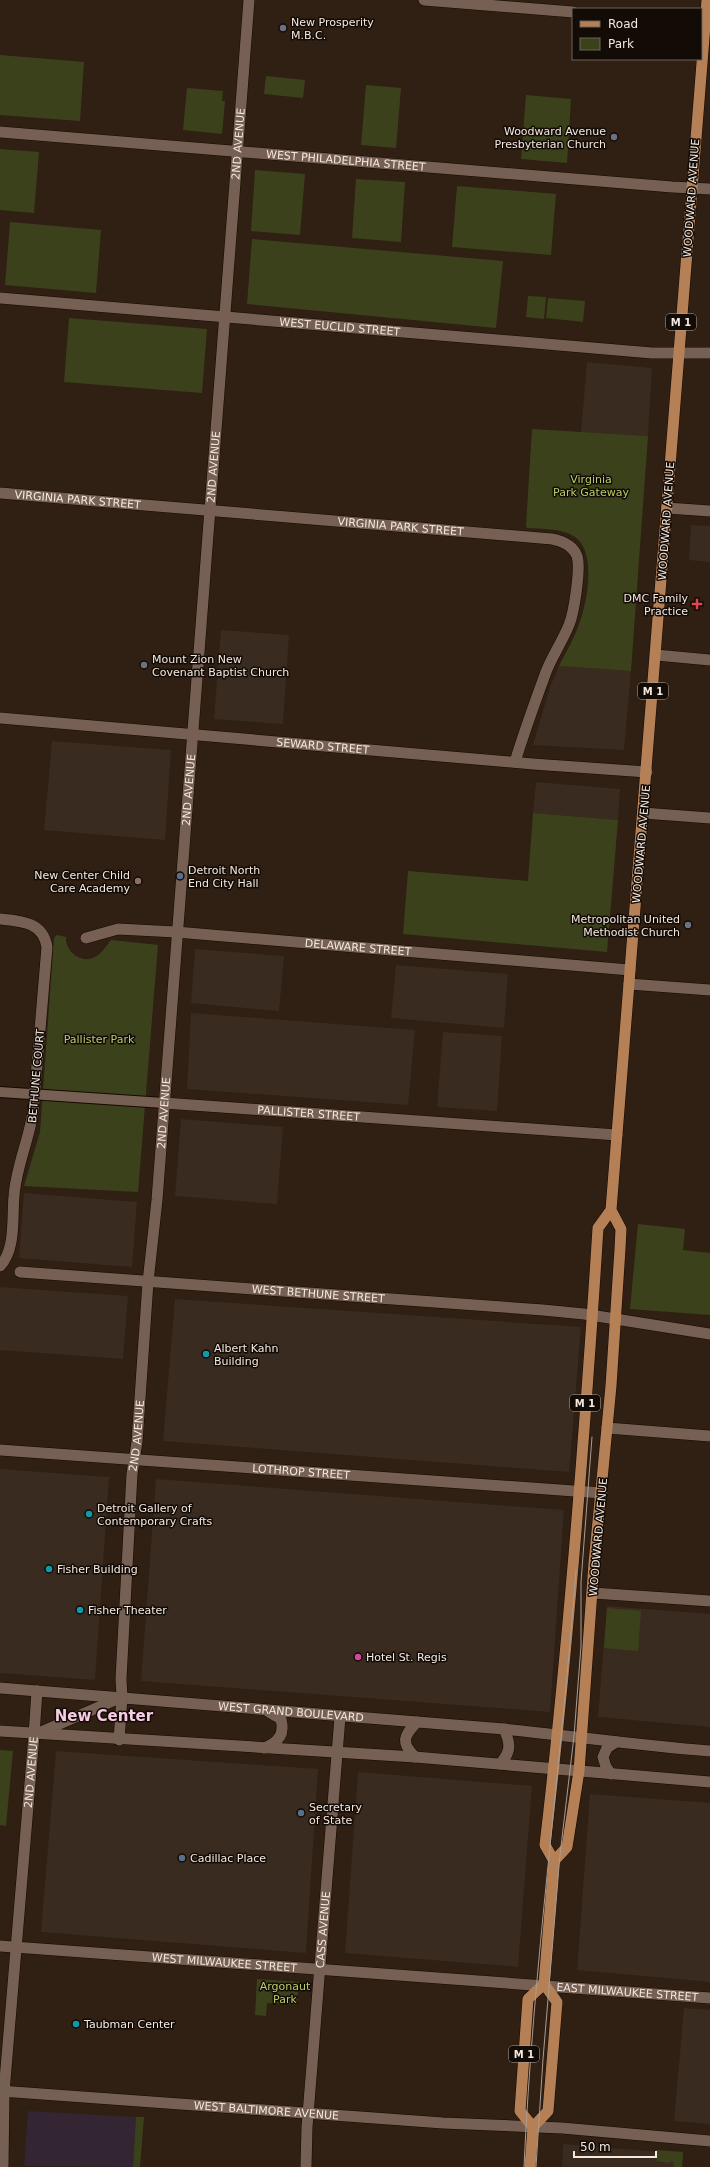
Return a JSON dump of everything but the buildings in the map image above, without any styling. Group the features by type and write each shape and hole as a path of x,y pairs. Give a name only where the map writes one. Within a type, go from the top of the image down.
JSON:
{"main road":[{"name":"WOODWARD AVENUE","path":"611,1210 621,1229 616,1319 602,1493 592,1593 583,1737 567,1847 554,1860 545,1845 558,1734 579,1491 598,1228 611,1210 668,508 707,0"},
{"path":"544,1984 554,1860"},
{"name":"M 1","path":"544,1984 557,2002 548,2111 533,2127 520,2111 528,1999 544,1984"},
{"path":"530,2167 533,2127"}],"street":[{"name":"2ND AVENUE","path":"3,2167 2,2092 17,1947 34,1735 122,1697 121,1679 132,1474 137,1442 148,1282 164,1103 249,0"},
{"path":"424,0 572,12"},
{"name":"WEST PHILADELPHIA STREET","path":"0,132 710,189"},
{"name":"WEST EUCLID STREET","path":"0,298 652,353 710,353"},
{"name":"VIRGINIA PARK STREET","path":"0,493 552,539 563,542 571,548 577,556 578,562 576,592 572,613 569,625 546,672 515,762"},
{"path":"668,508 710,511"},
{"path":"656,655 710,660"},
{"name":"SEWARD STREET","path":"0,718 647,772"},
{"path":"643,813 710,818"},
{"name":"BETHUNE COURT","path":"0,919 28,923 40,931 45,939 46,958 35,1094 30,1131 18,1171 14,1193 9,1253 0,1266"},
{"name":"DELAWARE STREET","path":"86,938 118,929 176,932 630,970"},
{"path":"629,984 710,990"},
{"name":"PALLISTER STREET","path":"0,1092 617,1135"},
{"name":"WEST BETHUNE STREET","path":"20,1272 592,1315 710,1334"},
{"path":"607,1428 710,1436"},
{"name":"LOTHROP STREET","path":"0,1450 602,1493"},
{"path":"592,1593 710,1601"},
{"name":"WEST GRAND BOULEVARD","path":"0,1688 122,1697 340,1717 504,1729 558,1734 616,1742 710,1750"},
{"path":"34,1735 37,1691"},
{"path":"119,1740 122,1697"},
{"path":"264,1748 276,1743 280,1738 282,1726 281,1719 265,1710"},
{"name":"CASS AVENUE","path":"306,2167 308,2114 319,1968 340,1717"},
{"path":"415,1757 407,1750 405,1743 408,1731 417,1722"},
{"path":"500,1764 506,1756 510,1745 504,1729"},
{"path":"0,1732 415,1757 710,1782"},
{"path":"611,1774 606,1767 603,1757 607,1748 616,1742"},
{"name":"WEST MILWAUKEE STREET","path":"0,1946 544,1984"},
{"name":"EAST MILWAUKEE STREET","path":"544,1984 710,1998"},
{"name":"WEST BALTIMORE AVENUE","path":"2,2092 308,2114 562,2128 710,2141"}],"shaded area":[{"path":"587,362 652,368 648,436 581,432"},
{"path":"691,525 710,526 710,562 689,560"},
{"path":"221,630 289,635 283,724 214,719"},
{"path":"559,666 631,671 624,750 533,745 550,687"},
{"path":"52,741 171,750 165,840 44,830"},
{"path":"536,782 620,789 618,820 533,813"},
{"path":"195,949 284,956 279,1011 191,1003"},
{"path":"396,965 508,974 504,1028 391,1018"},
{"path":"191,1013 415,1030 408,1105 187,1089"},
{"path":"443,1032 502,1036 497,1111 437,1107"},
{"path":"181,1119 283,1127 277,1204 175,1196"},
{"path":"24,1193 137,1202 132,1267 19,1258"},
{"path":"0,1287 128,1296 123,1359 0,1350"},
{"path":"175,1299 581,1327 569,1472 163,1441"},
{"name":"Fisher Building","path":"0,1469 109,1477 95,1680 0,1673"},
{"path":"156,1479 564,1510 550,1712 141,1681"},
{"path":"607,1606 710,1614 710,1727 598,1717"},
{"name":"Cadillac Place","path":"56,1751 318,1769 306,1953 41,1932"},
{"path":"358,1772 532,1786 518,1967 345,1953"},
{"path":"590,1794 710,1803 710,1982 577,1970"},
{"path":"684,2008 710,2010 710,2124 674,2121"},
{"path":"28,2111 136,2117 133,2167 24,2166"},
{"path":"563,2144 683,2154 682,2167 562,2167"}],"green space":[{"path":"0,55 84,62 80,121 0,115"},
{"path":"266,76 305,80 303,98 264,94"},
{"path":"366,85 401,88 396,148 361,145"},
{"path":"187,88 223,91 222,101 225,101 222,134 183,130"},
{"path":"526,95 571,99 567,163 521,159"},
{"path":"0,149 39,152 34,213 0,210"},
{"path":"255,170 305,174 300,235 251,231"},
{"path":"356,179 405,182 401,242 352,238"},
{"path":"457,186 556,194 551,255 452,247"},
{"path":"10,222 101,230 96,293 5,285"},
{"path":"252,239 503,261 496,328 247,304"},
{"path":"528,296 546,297 544,319 526,317"},
{"path":"548,298 585,301 583,322 546,318"},
{"path":"69,318 207,329 202,393 64,382"},
{"name":"Virginia Park Gateway","path":"532,429 648,436 631,671 559,666 575,635 582,615 587,592 588,566 586,554 582,544 575,537 558,530 527,528 526,526"},
{"path":"533,813 618,820 607,952 403,934 408,871 528,881"},
{"name":"Pallister Park","path":"57,935 66,937 68,947 74,955 83,959 96,957 111,940 158,945 138,1192 24,1186 40,1132 54,938"},
{"path":"638,1224 685,1229 683,1250 710,1253 710,1315 630,1309"},
{"path":"607,1608 641,1611 638,1651 604,1648"},
{"path":"0,1750 13,1751 6,1826 0,1825"},
{"name":"Argonaut Park","path":"257,1979 299,1982 297,2005 267,2003 266,2016 255,2015"},
{"path":"136,2117 144,2117 140,2167 133,2167"},
{"path":"656,2150 683,2152 682,2167 674,2167 673,2161 668,2163 657,2161"}],"tram line":[{"path":"536,2167 543,2059 560,1855 574,1736 581,1646 581,1582 592,1437"},
{"path":"524,2167 528,2092 540,1943 563,1719 576,1570"}],"place":[{"name":"New Prosperity M.B.C.","path":"283,28"},
{"name":"Woodward Avenue Presbyterian Church","path":"614,137"},
{"name":"DMC Family Practice","path":"697,604"},
{"name":"Mount Zion New Covenant Baptist Church","path":"144,665"},
{"name":"Detroit North End City Hall","path":"180,876"},
{"name":"New Center Child Care Academy","path":"138,881"},
{"name":"Metropolitan United Methodist Church","path":"688,925"},
{"name":"Albert Kahn Building","path":"206,1354"},
{"name":"Detroit Gallery of Contemporary Crafts","path":"89,1514"},
{"name":"Fisher Building","path":"49,1569"},
{"name":"Fisher Theater","path":"80,1610"},
{"name":"Hotel St. Regis","path":"358,1657"},
{"name":"Secretary of State","path":"301,1813"},
{"name":"Cadillac Place","path":"182,1858"},
{"name":"Taubman Center","path":"76,2024"}],"district":[{"name":"New Center","path":"104,1716"}]}
